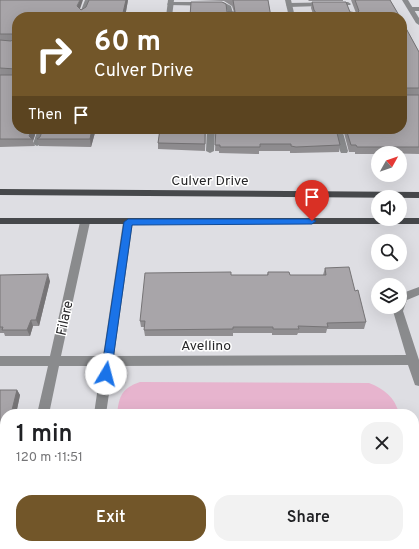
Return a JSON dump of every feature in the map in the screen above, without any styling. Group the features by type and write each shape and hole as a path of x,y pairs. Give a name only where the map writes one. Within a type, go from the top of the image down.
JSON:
{"main road":[{"name":"Culver Drive","path":"0,192 419,195"},
{"path":"0,221 419,221"}],"street":[{"path":"83,12 88,0"},
{"path":"405,0 419,23"},
{"path":"169,12 170,2 223,4 228,6 231,12"},
{"path":"291,12 289,2 347,2 351,11"},
{"path":"411,9 419,9"},
{"path":"37,144 40,134"},
{"path":"210,151 211,134"},
{"path":"339,134 344,151"},
{"name":"Filare","path":"44,409 85,222"},
{"path":"101,409 128,222"},
{"path":"407,299 419,291"},
{"path":"399,314 419,381"},
{"name":"Avellino","path":"0,361 413,360"}],"shaded area":[{"path":"140,382 369,383 388,394 392,398 397,409 118,409 122,394 134,384"}],"building":[{"path":"0,0 80,0 77,6 81,10 86,7 89,0 126,0 123,12 12,12 12,34 0,34"},
{"path":"233,0 268,0 270,12 235,12"},
{"path":"355,0 390,0 397,12 358,12 359,11"},
{"path":"191,2 222,2 226,4 227,12 190,12"},
{"path":"312,2 346,2 350,12 315,12"},
{"path":"407,30 419,52 419,88 407,88"},
{"path":"0,40 12,40 12,69 0,68"},
{"path":"0,75 12,75 12,134 30,134 29,136 32,139 0,139"},
{"path":"407,95 419,95 419,147 357,147 356,145 351,145 348,134 407,134"},
{"path":"41,134 91,134 90,139 37,139"},
{"path":"159,134 205,134 205,144 158,143"},
{"path":"216,134 337,134 340,145 296,147 291,146 291,144 260,144 260,147 220,147 220,145 215,145"},
{"path":"349,267 355,291 358,290 366,322 327,323 328,327 298,326 299,329 273,329 273,327 233,327 233,329 144,330 145,321 140,321 145,273 231,272 231,275 268,275 268,272 289,272 290,275 326,275 325,268"},
{"path":"48,274 36,320 31,320 27,330 2,330 3,327 0,327 0,275"},
{"path":"0,390 17,390 12,409 0,409"}],"route":[{"path":"106,374 128,222 312,221"}]}
